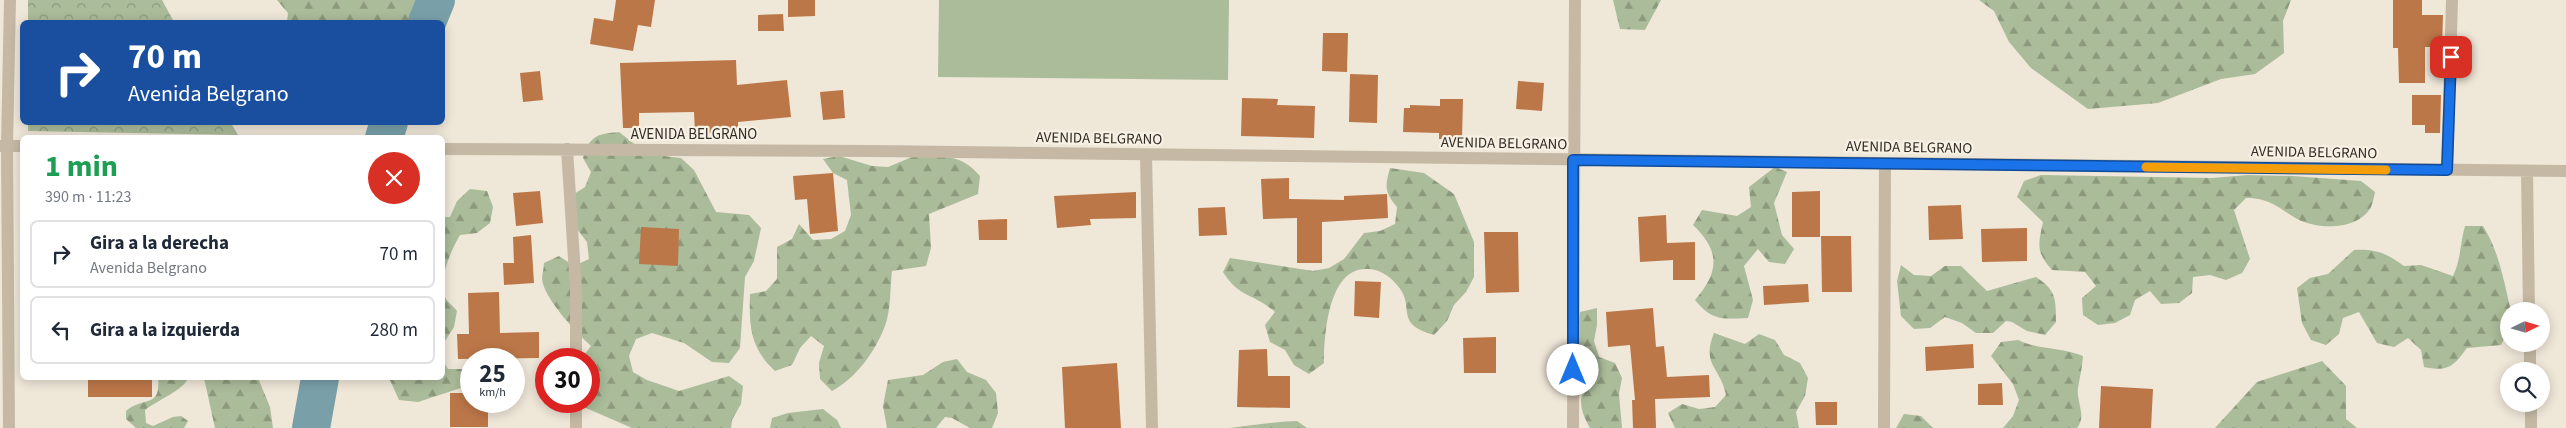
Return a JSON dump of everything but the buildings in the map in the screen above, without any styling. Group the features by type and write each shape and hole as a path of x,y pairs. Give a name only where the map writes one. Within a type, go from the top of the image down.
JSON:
{"street":[{"path":"9,428 4,146 10,0"},
{"path":"1573,428 1575,0"},
{"path":"2447,170 2452,0"},
{"path":"4,146 20,146"},
{"name":"AVENIDA BELGRANO","path":"445,149 1146,154 2566,171"},
{"path":"567,149 576,290 576,348"},
{"path":"1146,154 1152,428"},
{"path":"1884,428 1885,163"},
{"path":"2526,171 2529,302"},
{"path":"10,411 21,428"},
{"path":"2531,412 2531,428"},
{"path":"576,413 576,428"}],"green space":[{"path":"28,0 162,0 173,20 28,20"},
{"path":"277,0 422,0 411,20 287,20 288,13"},
{"path":"939,0 1229,0 1228,80 938,77"},
{"path":"1613,0 1661,0 1645,30 1620,29"},
{"path":"1979,0 2291,0 2283,21 2284,53 2255,74 2221,79 2158,103 2088,109 2031,68 2009,42 1994,11"},
{"path":"28,125 232,125 238,135 28,131"},
{"path":"619,132 647,154 681,158 694,170 716,212 749,215 761,228 754,261 745,277 740,348 729,363 712,362 684,343 652,333 636,339 629,356 633,372 647,380 679,391 729,376 743,386 741,404 732,420 731,428 632,428 598,413 600,413 600,348 589,348 591,346 555,306 544,287 542,275 544,263 559,256 574,266 589,259 587,242 577,229 571,196 585,187 591,172 583,158 588,145 599,135"},
{"path":"919,154 945,156 966,164 980,176 978,194 929,214 931,248 926,266 892,271 887,320 881,336 857,372 841,386 832,391 820,379 819,363 824,346 811,336 800,348 792,365 775,371 760,354 753,336 750,316 750,294 766,291 777,279 777,247 792,239 799,224 813,240 831,239 845,231 851,215 847,180 833,173 823,159 839,156 872,166 888,167"},
{"path":"1775,167 1787,172 1774,203 1782,235 1794,249 1785,264 1769,262 1758,249 1744,266 1753,300 1748,318 1724,318 1712,315 1695,300 1709,280 1714,261 1708,244 1693,225 1702,210 1737,216 1751,207 1749,187"},
{"path":"1390,168 1424,173 1454,194 1474,242 1474,277 1466,292 1454,305 1447,321 1434,335 1421,330 1409,320 1403,293 1391,279 1372,269 1355,271 1344,279 1336,290 1327,321 1324,363 1309,374 1294,365 1285,350 1270,342 1265,325 1275,312 1241,292 1229,281 1223,272 1230,258 1313,271 1329,268 1344,259 1364,233 1380,231 1395,224 1397,207 1387,189"},
{"path":"2041,175 2212,178 2248,175 2293,176 2361,181 2375,192 2372,205 2366,214 2360,219 2335,226 2311,224 2266,201 2246,198 2234,210 2250,259 2242,273 2226,280 2210,275 2193,277 2192,293 2179,303 2161,304 2150,291 2135,300 2130,315 2115,323 2098,325 2083,315 2082,298 2096,286 2085,272 2052,270 2043,258 2039,243 2043,222 2017,197 2024,181"},
{"path":"470,189 487,191 493,207 490,223 477,233 460,235 449,257 445,270 445,217 450,217 457,201"},
{"path":"2465,226 2483,226 2493,246 2509,302 2500,302 2500,345 2467,348 2454,364 2444,368 2424,367 2421,350 2408,338 2394,347 2377,343 2359,312 2343,318 2339,334 2326,345 2311,340 2302,323 2297,288 2310,278 2328,274 2354,250 2375,251 2392,258 2404,266 2421,265 2453,276 2458,264"},
{"path":"1901,265 1914,275 1931,276 1945,266 1961,266 1987,291 2036,277 2048,286 2051,291 2056,307 2056,322 2045,335 2027,331 2012,322 2006,321 1993,333 1976,333 1962,323 1945,317 1930,328 1914,329 1901,316 1897,281"},
{"path":"445,296 457,311 454,327 445,341"},
{"path":"1597,308 1597,325 1594,341 1599,357 1615,363 1622,378 1619,394 1622,428 1590,428 1582,409 1581,399 1588,380 1578,362 1576,354 1576,332 1580,312"},
{"path":"1714,333 1745,344 1759,334 1775,340 1784,355 1800,363 1808,378 1805,396 1796,412 1799,428 1675,428 1668,413 1682,404 1699,409 1715,407 1726,395 1711,359 1710,352"},
{"path":"2018,340 2083,356 2078,388 2081,419 2077,428 2003,428 2013,416 2019,400 2013,384 1991,356 2001,342"},
{"path":"957,359 967,372 986,380 996,393 998,413 992,428 970,428 952,418 945,417 936,428 887,428 883,406 888,380 923,375 943,362"},
{"path":"2322,361 2346,386 2346,419 2357,428 2215,428 2257,382"},
{"path":"445,364 448,369 460,369 460,388 418,402 399,400 390,380 445,380"},
{"path":"158,380 186,380 176,391 145,410 146,423 153,426 173,417 181,416 188,421 184,428 136,428 126,419 126,411 150,401 157,394"},
{"path":"204,380 259,380 270,407 273,428 215,428"},
{"path":"823,409 837,420 841,428 770,428 772,418 788,413"},
{"path":"1904,414 1921,416 1933,428 1896,428"},
{"path":"1297,421 1307,428 1230,428 1271,423"}],"waterway":[{"path":"428,20 436,0"},
{"path":"385,135 388,125"},
{"path":"311,428 320,380"}],"slow traffic":[{"path":"2146,167 2386,170"}],"route":[{"path":"1573,370 1573,160 2447,170 2451,57"}]}
